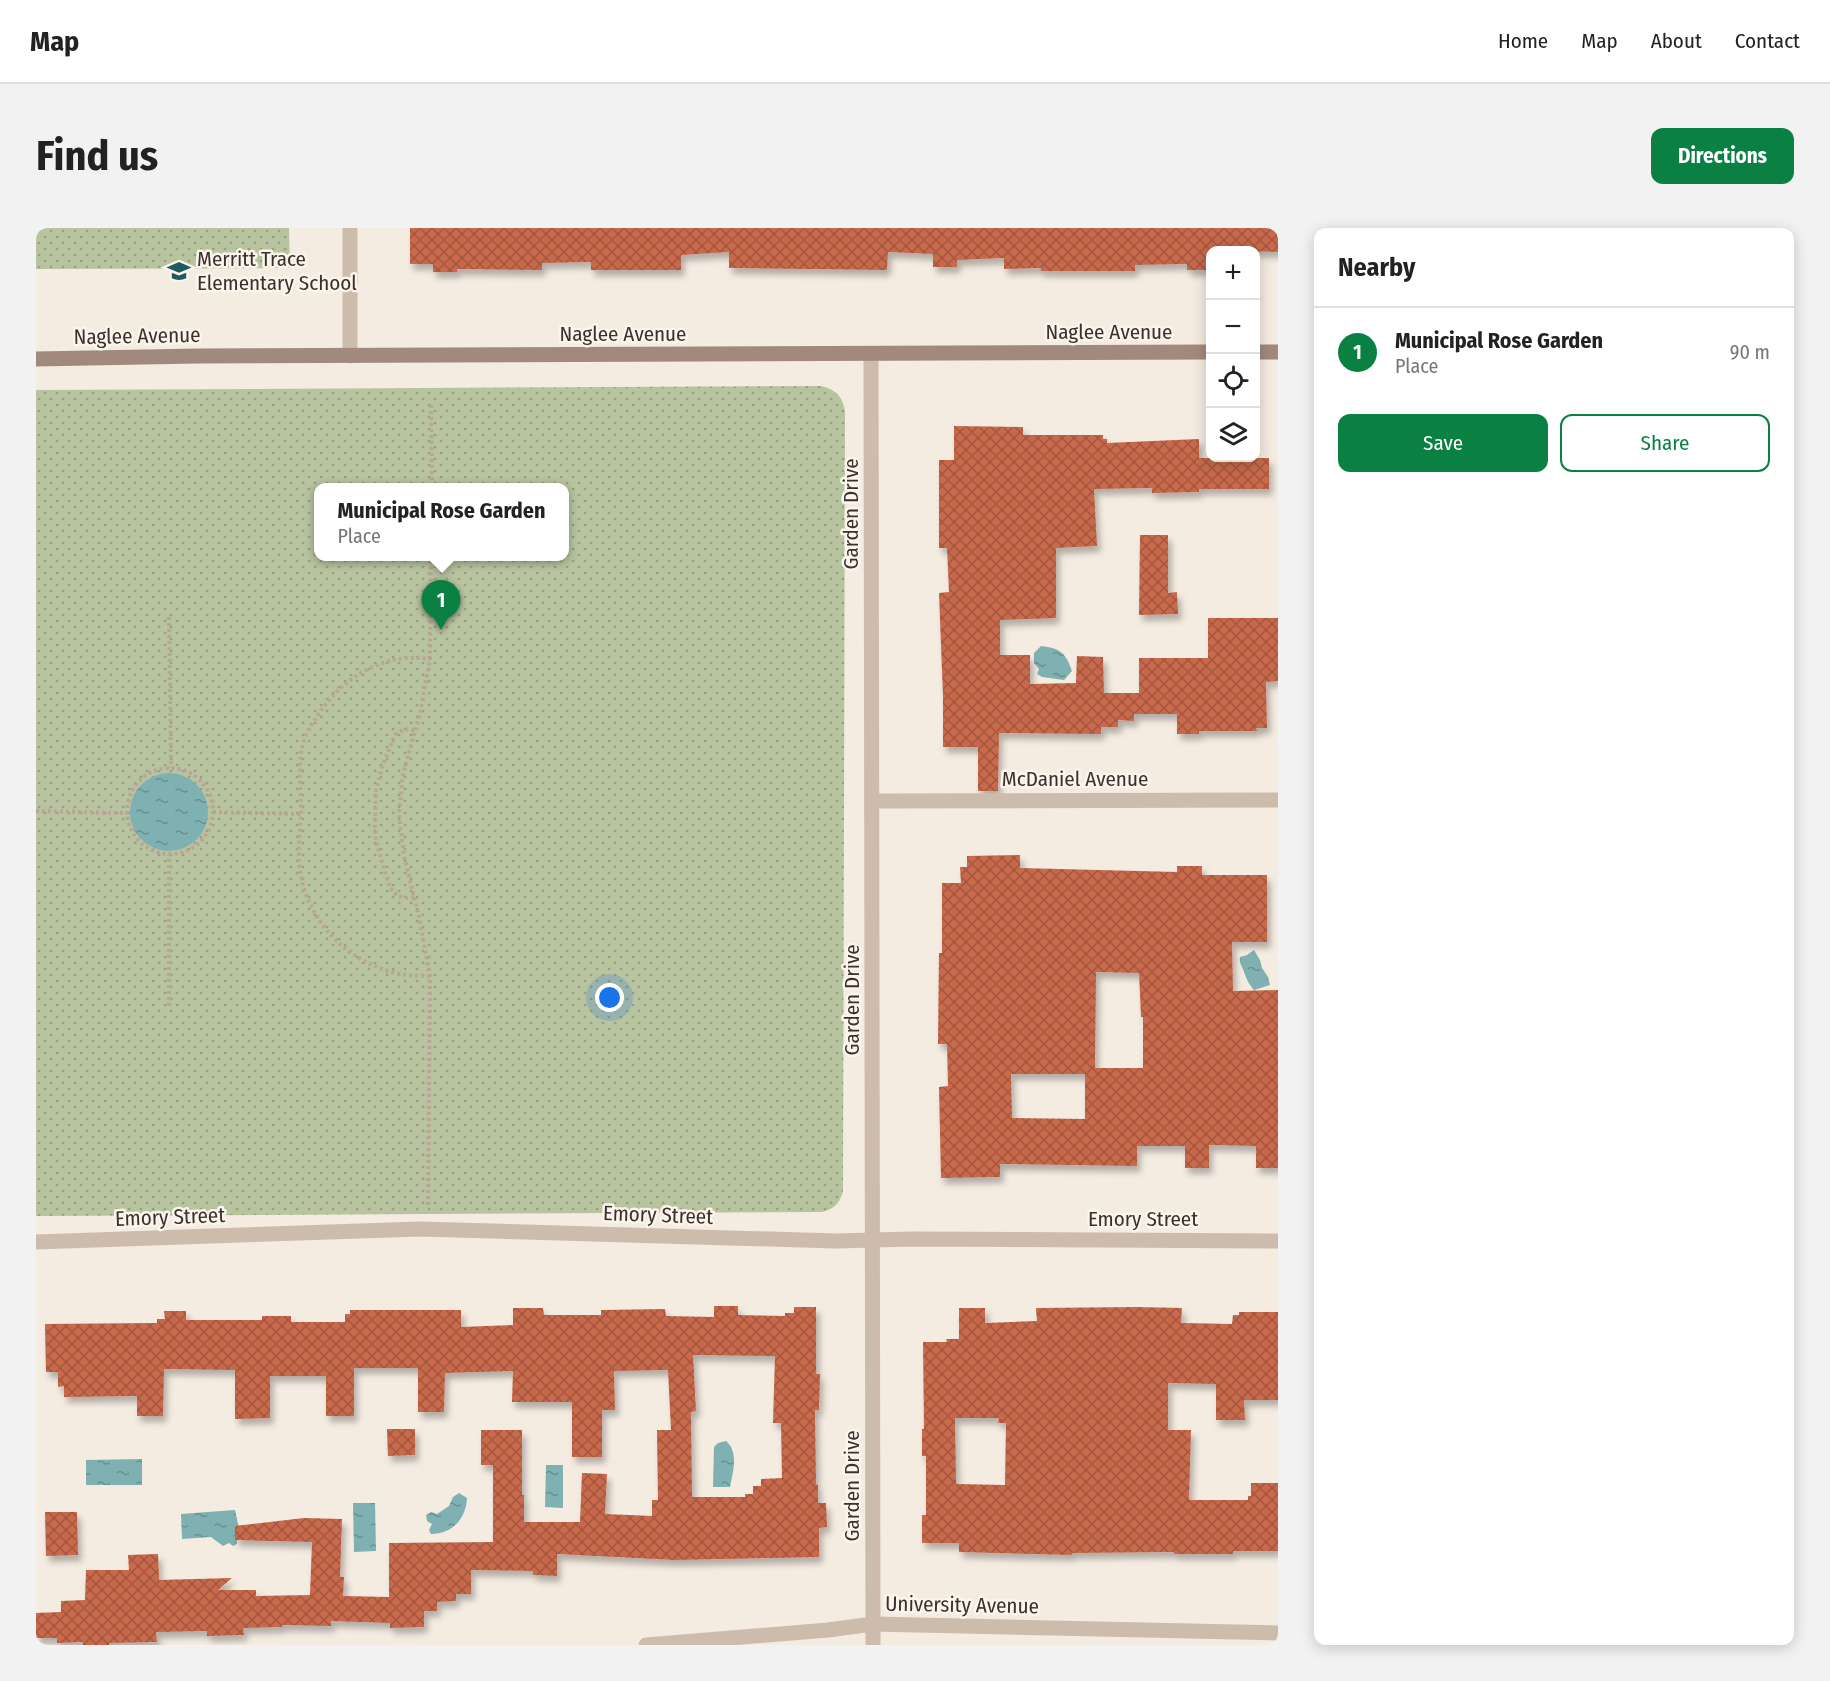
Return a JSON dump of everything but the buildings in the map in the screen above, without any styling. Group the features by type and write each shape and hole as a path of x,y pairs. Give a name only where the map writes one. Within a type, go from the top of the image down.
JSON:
{"main road":[{"name":"Naglee Avenue","path":"36,359 1206,352"},
{"path":"1260,352 1278,352"}],"street":[{"path":"350,228 350,356"},
{"name":"Garden Drive","path":"871,354 873,1645"},
{"name":"McDaniel Avenue","path":"872,801 1278,800"},
{"name":"Emory Street","path":"36,1242 420,1229 836,1241 872,1239 1278,1241"},
{"name":"University Avenue","path":"646,1645 828,1630 873,1624 1278,1632"}],"path":[{"path":"431,405 432,483"},
{"path":"428,1205 430,976 404,856 399,815 403,774 428,675 431,561"},
{"path":"169,617 171,768"},
{"path":"430,658 401,659 373,667 350,679 330,697 312,723 302,747 300,869 311,904 326,931 352,954 373,965 407,975 430,976"},
{"path":"414,897 398,896 390,888 376,842 374,815 379,779 392,742 400,731 408,728 415,730"},
{"path":"171,768 187,772 201,781 210,795 213,812 210,828 200,843 186,852 169,855 155,852 142,845 133,834 127,813 129,796 139,781 154,771 171,768"},
{"path":"36,811 127,813"},
{"path":"213,812 301,814"},
{"path":"169,855 169,1006"}],"green space":[{"path":"36,228 289,228 290,268 36,269"},
{"path":"821,386 831,389 838,395 845,413 843,1191 836,1205 822,1212 36,1216 36,390"}],"water":[{"path":"1041,646 1058,650 1065,656 1072,671 1064,680 1042,677 1037,674 1039,669 1034,663 1034,653"},
{"path":"169,773 184,776 197,784 205,797 208,812 205,827 197,840 184,848 169,851 154,848 141,840 133,827 130,812 133,797 141,784 154,776"},
{"path":"1254,950 1270,985 1254,990 1240,963 1240,957"},
{"path":"726,1441 734,1456 730,1487 713,1487 714,1447"},
{"path":"142,1459 142,1485 86,1485 86,1460"},
{"path":"546,1465 563,1465 563,1508 545,1507"},
{"path":"459,1493 467,1498 461,1519 445,1531 431,1534 429,1530 432,1524 427,1521 426,1515 431,1512 437,1514 449,1506 453,1497"},
{"path":"353,1503 375,1503 376,1551 354,1552"},
{"path":"235,1510 238,1524 244,1535 237,1538 237,1544 233,1546 229,1543 223,1546 211,1537 182,1539 181,1514"}],"place":[{"name":"Merritt Trace Elementary School","path":"179,271"},
{"name":"Municipal Rose Garden","path":"441,630"}]}
